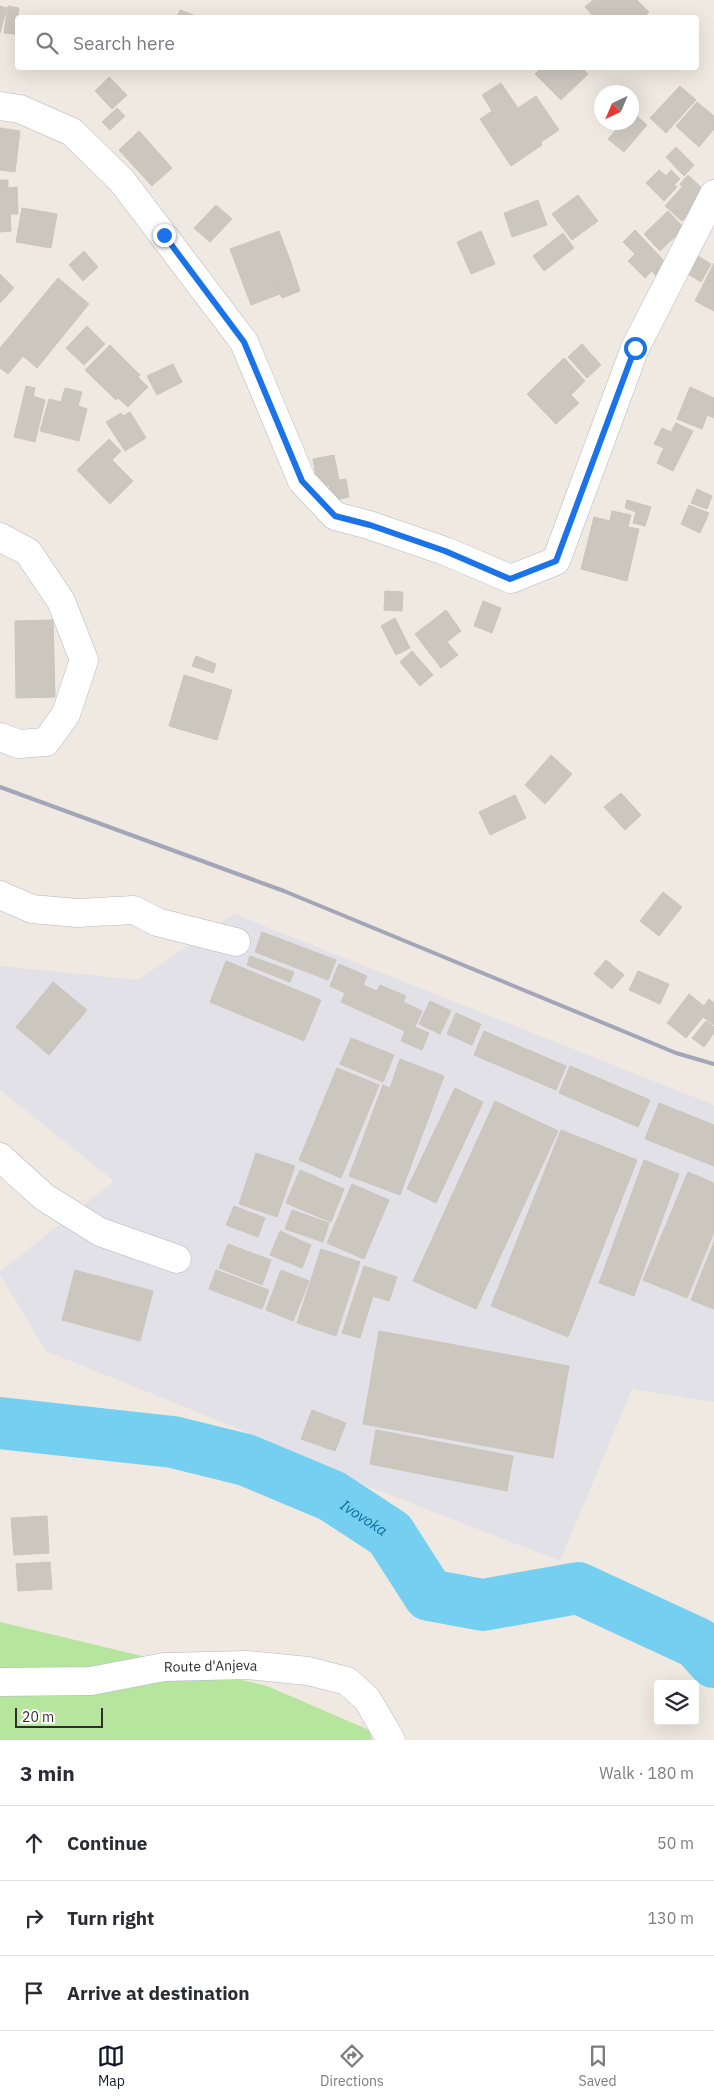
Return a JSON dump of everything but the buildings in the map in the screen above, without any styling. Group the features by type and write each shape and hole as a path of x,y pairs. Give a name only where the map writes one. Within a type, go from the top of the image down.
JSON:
{"street":[{"path":"7,103 72,132 122,181 244,342 302,481 335,516 370,525 445,551 510,579 556,561 635,348 714,194"},
{"path":"0,537 28,552 61,601 84,660 66,714 46,742 19,744 0,738"},
{"path":"0,895 32,910 77,912 134,910 157,922 236,942"},
{"path":"0,1157 44,1197 100,1232 177,1259"},
{"name":"Route d'Anjeva","path":"0,1682 91,1681 164,1667 247,1665 308,1671 347,1681 367,1699 391,1740"}],"shaded area":[{"path":"234,914 714,1105 714,1402 632,1389 560,1561 367,1486 232,1426 46,1351 0,1275 0,1272 114,1181 0,1090 0,966 138,980"}],"green space":[{"path":"0,1622 267,1686 369,1730 372,1740 0,1740"}],"waterway":[{"name":"Ivovoka","path":"0,1423 173,1442 246,1460 332,1496 390,1534 429,1595 483,1605 578,1588 697,1643 714,1662"}],"railway":[{"path":"0,787 284,891 676,1053 714,1064"}],"route":[{"path":"164,235 244,342 302,481 335,516 370,525 445,551 510,579 556,561 635,348"}]}
